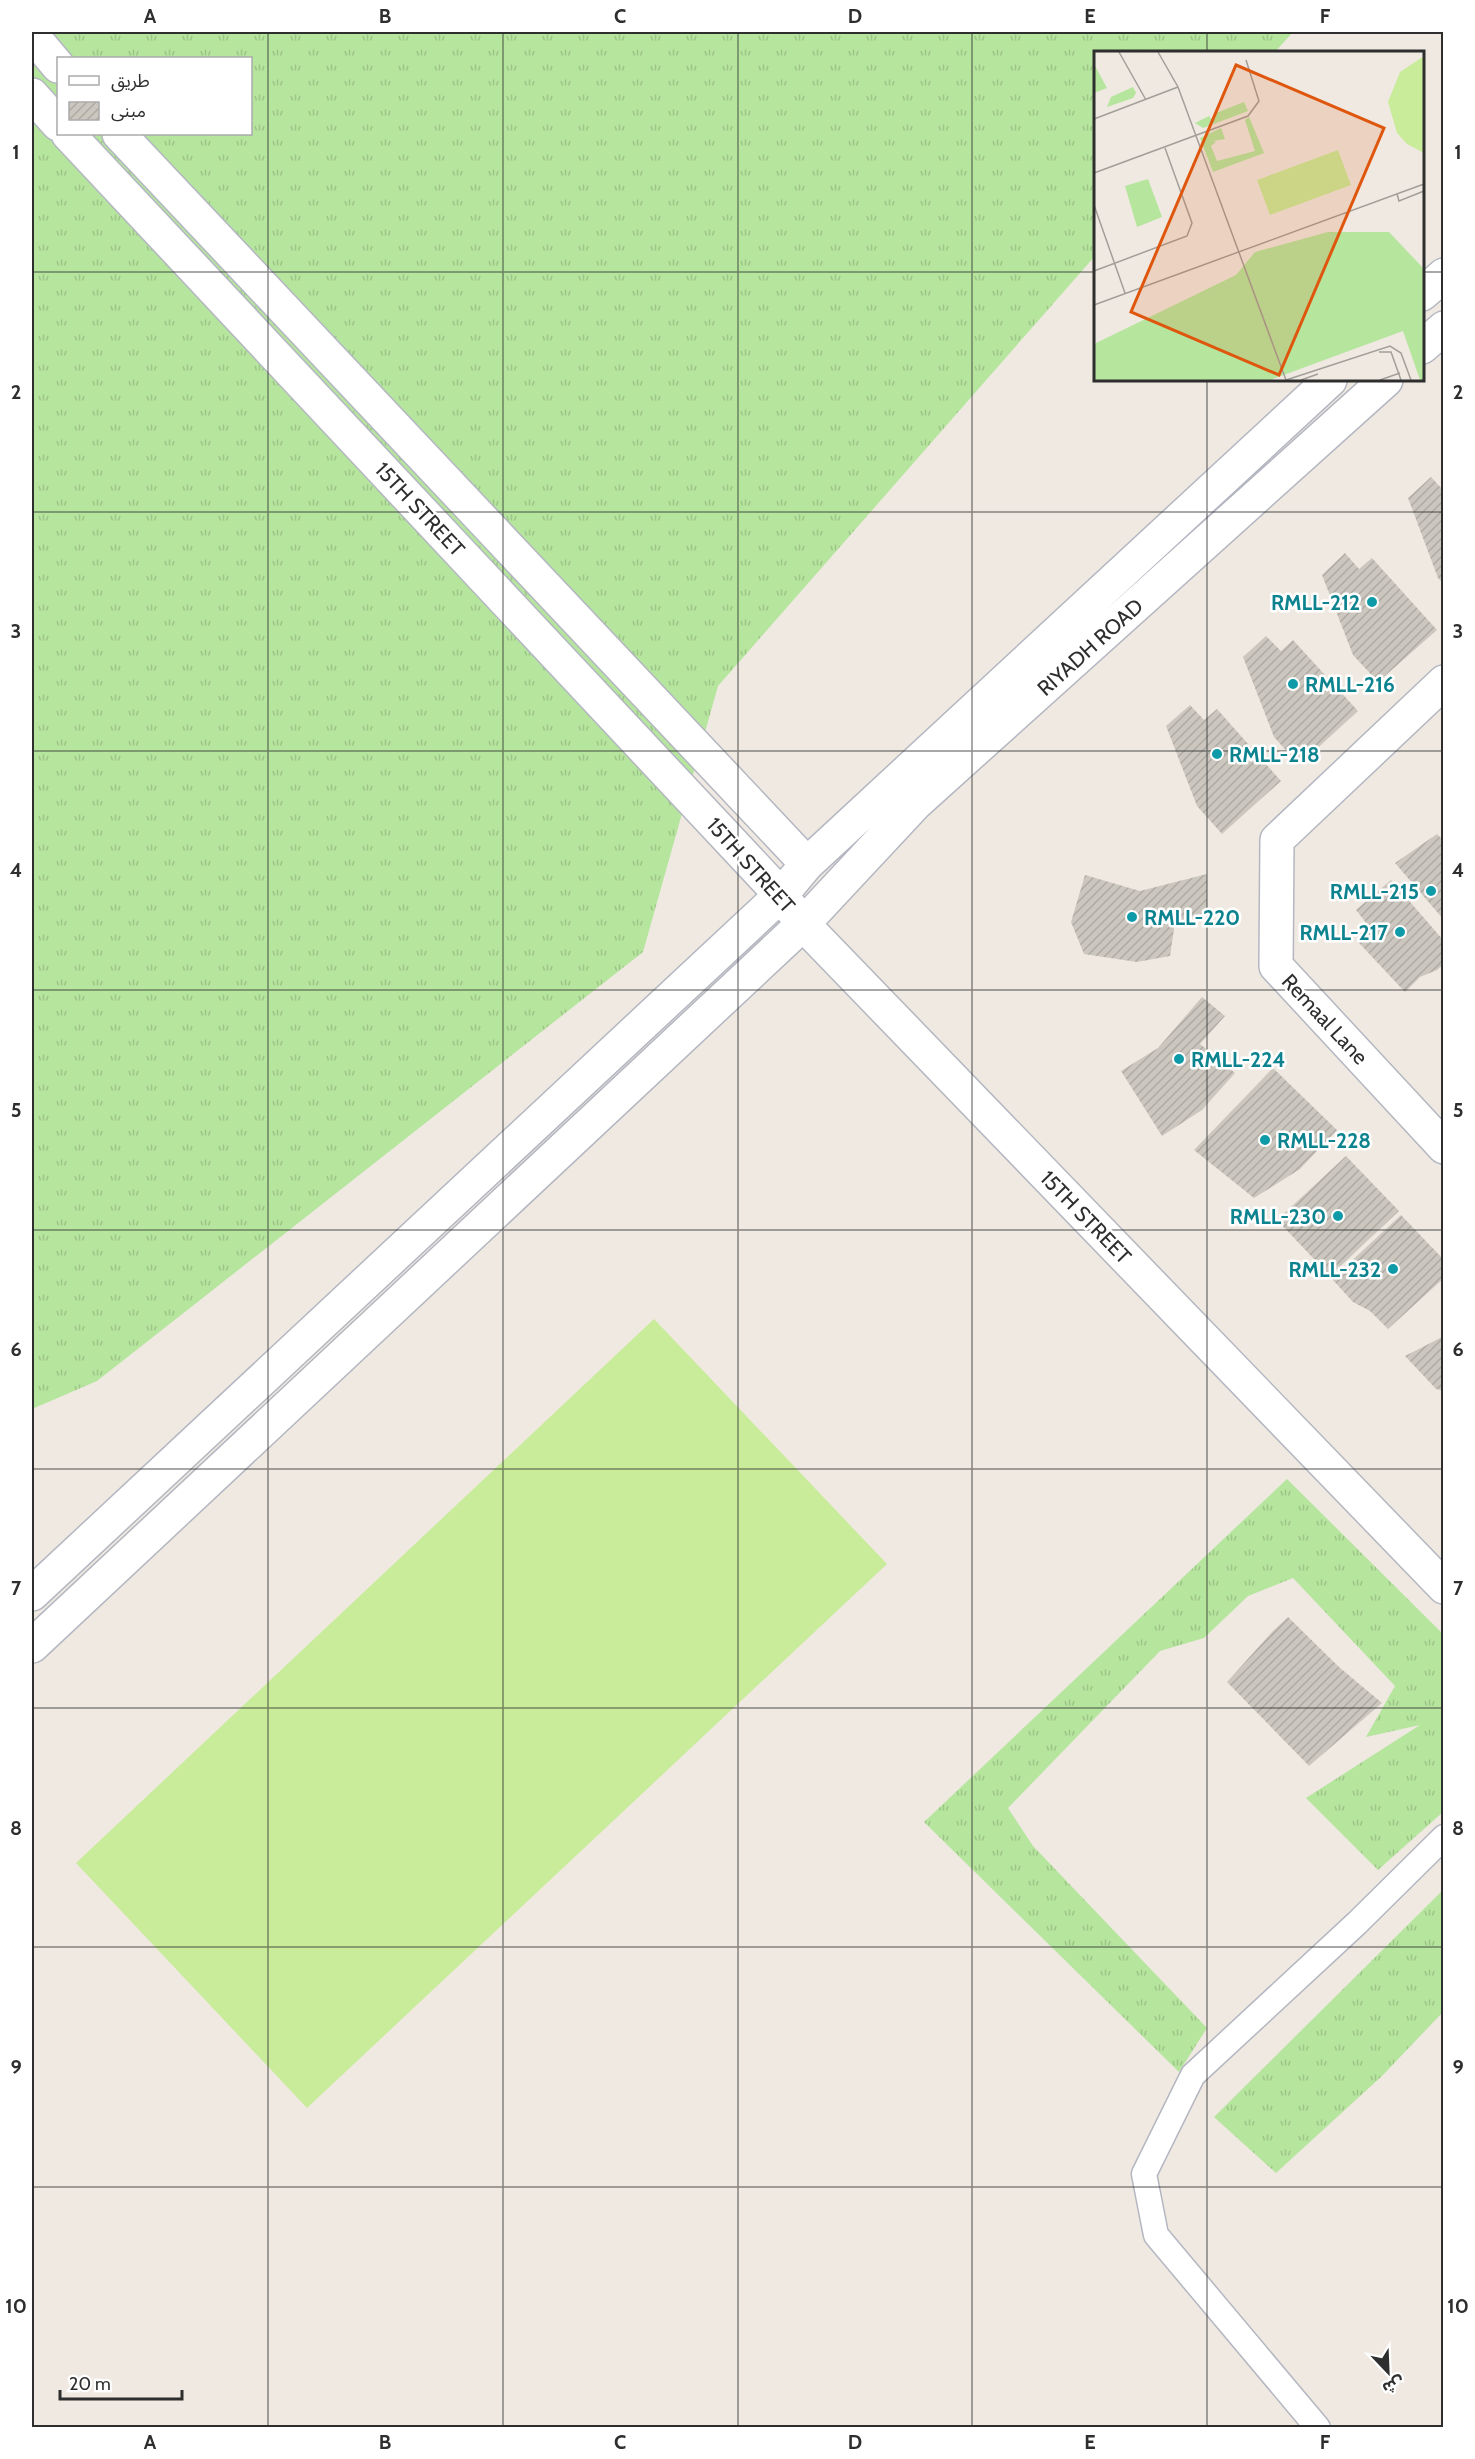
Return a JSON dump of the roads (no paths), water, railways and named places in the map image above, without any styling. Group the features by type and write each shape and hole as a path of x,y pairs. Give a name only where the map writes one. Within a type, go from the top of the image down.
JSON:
{"street":[{"path":"32,35 57,65"},
{"path":"32,95 57,123"},
{"name":"15TH STREET","path":"69,135 781,895 803,924 1443,1587"},
{"path":"120,135 807,864"},
{"path":"1424,292 1443,275"},
{"path":"1424,345 1443,328"},
{"name":"RIYADH ROAD","path":"32,1594 781,895 807,864 1329,381"},
{"name":"RIYADH ROAD","path":"32,1646 803,924 916,803 1385,381"},
{"name":"Remaal Lane","path":"1443,682 1277,840 1276,966 1443,1147"}],"lane":[{"path":"1318,2427 1156,2235 1144,2174 1193,2076 1357,1923 1443,1837"}],"place":[{"name":"RMLL-212","path":"1372,602"},
{"name":"RMLL-216","path":"1293,684"},
{"name":"RMLL-218","path":"1217,754"},
{"name":"RMLL-215","path":"1431,891"},
{"name":"RMLL-220","path":"1132,917"},
{"name":"RMLL-217","path":"1400,932"},
{"name":"RMLL-224","path":"1179,1059"},
{"name":"RMLL-228","path":"1265,1140"},
{"name":"RMLL-230","path":"1338,1216"},
{"name":"RMLL-232","path":"1393,1269"}]}
